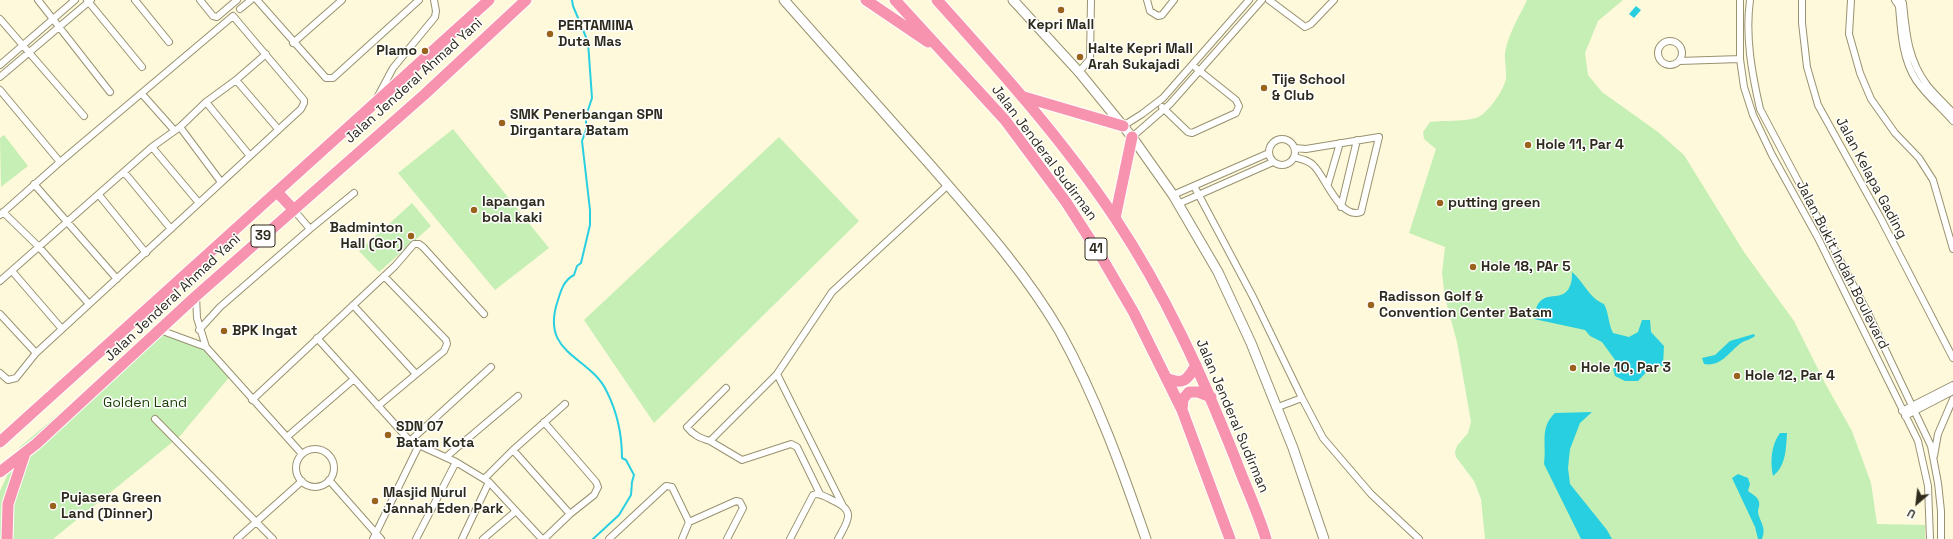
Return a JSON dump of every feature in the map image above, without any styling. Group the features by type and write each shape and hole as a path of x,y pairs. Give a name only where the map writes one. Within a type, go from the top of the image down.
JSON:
{"highway":[{"name":"Jalan Jenderal Ahmad Yani","path":"0,442 489,0"},
{"name":"Jalan Jenderal Ahmad Yani","path":"0,472 25,452 293,209 425,94 526,0"},
{"path":"866,0 938,48"},
{"name":"Jalan Jenderal Sudirman","path":"895,0 938,48 971,81 1005,120 1066,202 1102,258 1134,313 1182,410 1230,539"},
{"name":"Jalan Jenderal Sudirman","path":"937,0 1024,97 1115,218 1159,292 1211,397 1266,539"},
{"path":"1024,97 1123,126"},
{"path":"1115,218 1132,137"},
{"path":"278,192 293,209"},
{"path":"1166,378 1177,382 1182,382 1189,376 1196,366"},
{"path":"1182,410 1183,399 1189,392 1198,392 1211,397"},
{"path":"7,539 8,504 25,452"}],"street":[{"path":"38,0 60,26 110,92"},
{"path":"0,65 75,0"},
{"path":"134,0 169,42"},
{"path":"200,0 213,16 217,17 237,0"},
{"path":"240,9 251,0"},
{"path":"257,0 293,43 326,78 333,78 419,0"},
{"path":"293,43 342,0"},
{"path":"374,105 393,68 435,17 436,11 434,0"},
{"path":"784,0 948,185 1023,277 1059,332 1097,410 1116,456 1146,539"},
{"path":"1013,0 1079,72 1132,137 1173,195 1218,272 1278,408 1305,478 1324,539"},
{"path":"1079,72 1090,59 1092,0"},
{"path":"1147,0 1150,11 1158,16 1162,14 1174,0"},
{"path":"1123,126 1159,102 1249,0"},
{"path":"1132,137 1164,110 1262,0"},
{"path":"1269,0 1305,27 1311,24 1334,0"},
{"name":"Jalan Bukit Indah Boulevard","path":"1740,0 1740,59 1744,87 1753,115 1772,155 1818,238 1903,414 1918,441 1928,486 1930,539"},
{"path":"1750,0 1748,42 1753,80 1760,110 1867,311 1931,446 1941,511 1941,539"},
{"name":"Jalan Kelapa Gading","path":"1802,0 1802,23 1807,67 1818,105 1880,217 1953,358"},
{"path":"1851,0 1850,34 1860,73 1875,105 1895,133 1919,158 1934,180 1953,249"},
{"path":"1895,0 1898,6 1905,56 1910,68 1916,80 1953,121"},
{"path":"1901,0 1903,3 1908,42 1915,66 1928,86 1953,113"},
{"path":"0,77 89,1 142,67"},
{"path":"0,373 5,379 11,381 16,378 36,354 62,329 301,109 304,100 233,16 34,184 2,214 39,247 89,304"},
{"path":"0,19 84,116"},
{"path":"1679,61 1682,52 1678,45 1671,41 1667,41 1660,46 1658,57 1663,63 1670,65 1679,61 1740,59"},
{"path":"0,281 152,147 177,129 206,102 236,80 266,54"},
{"path":"1159,102 1164,110 1188,132 1192,133 1236,113 1239,106 1236,100 1192,64"},
{"path":"236,80 278,130"},
{"path":"0,90 60,162"},
{"path":"142,94 177,129 221,182"},
{"path":"206,102 250,156"},
{"path":"1273,162 1269,153 1271,145 1277,140 1286,139 1295,148 1306,149 1379,137 1362,212 1358,213 1341,207 1328,184 1313,165 1294,157"},
{"path":"1341,207 1357,140"},
{"path":"1328,184 1340,143"},
{"path":"152,147 199,203"},
{"path":"1178,204 1273,162 1285,165 1294,157 1295,148"},
{"path":"1173,195 1269,153"},
{"path":"124,172 171,229"},
{"path":"34,184 117,279"},
{"path":"710,440 777,374 832,292 948,185"},
{"path":"1194,186 1253,297 1323,438 1371,494 1419,539"},
{"path":"199,330 220,307 354,193"},
{"path":"99,195 146,253"},
{"path":"293,209 310,229"},
{"path":"1818,238 1826,235"},
{"path":"252,400 396,266 414,244 419,244 484,314"},
{"path":"12,272 62,329"},
{"path":"378,406 444,351 447,344 446,340 384,276"},
{"path":"196,296 196,318 206,347 252,400 288,436 302,454"},
{"path":"353,305 416,374"},
{"path":"0,314 36,354"},
{"path":"160,330 206,347"},
{"path":"317,338 410,441 456,462 486,481 543,539 570,514 594,495 598,487 596,482 544,422"},
{"path":"410,441 491,367"},
{"path":"777,374 842,504 848,513 848,520 838,539"},
{"path":"288,436 354,379"},
{"path":"1914,409 1953,385"},
{"path":"726,388 687,427 692,433 701,439 710,440 742,460 791,444 797,447 820,494 842,504"},
{"path":"1903,414 1953,391"},
{"path":"446,457 518,396"},
{"path":"1278,408 1302,398"},
{"path":"1934,458 1938,434 1953,399"},
{"path":"462,539 486,481 513,450 565,404"},
{"path":"155,419 274,539"},
{"path":"375,536 419,445"},
{"path":"314,449 326,452 330,457 334,469 329,480 324,484 313,486 302,481 298,476 296,464 302,454 314,449"},
{"path":"513,450 570,514"},
{"path":"416,539 456,462"},
{"path":"329,480 375,536 381,539"},
{"path":"237,539 302,481"},
{"path":"610,539 666,486 669,486 674,490 689,522"},
{"path":"790,539 813,496 820,494"},
{"path":"677,539 683,536 689,522 736,501 740,502 743,508 727,539"},
{"path":"483,539 516,511"}],"green space":[{"path":"1527,0 1623,0 1598,21 1585,53 1588,75 1602,92 1658,132 1684,155 1744,252 1794,321 1826,385 1852,431 1871,483 1877,524 1925,525 1925,539 1485,539 1481,499 1474,481 1456,457 1455,452 1457,446 1468,433 1471,422 1457,342 1445,298 1442,273 1445,247 1409,233 1436,149 1424,139 1423,132 1430,122 1476,118 1485,112 1495,101 1505,83 1505,52 1508,42"},
{"name":"lapangan bola kaki","path":"453,129 549,248 495,290 398,173"},
{"path":"4,135 28,166 1,187 0,138"},
{"path":"779,137 859,221 654,423 584,320"},
{"path":"412,203 431,226 379,272 359,251"},
{"name":"Golden Land","path":"159,329 206,345 232,374 180,436 53,539 0,539 0,491 20,447"}],"water":[{"path":"1636,6 1641,10 1634,18 1629,14"},
{"path":"1572,272 1594,298 1604,304 1613,333 1629,337 1638,332 1642,320 1650,320 1651,332 1664,346 1663,366 1654,364 1638,381 1625,381 1615,376 1613,369 1618,364 1602,342 1590,336 1585,330 1534,319 1536,308 1544,298 1565,293 1571,282"},
{"path":"1754,334 1755,336 1741,343 1720,361 1704,364 1702,358 1715,355 1730,341"},
{"path":"1592,412 1580,423 1570,449 1568,468 1570,484 1607,530 1612,539 1581,539 1544,464 1545,430 1547,424 1555,413"},
{"path":"1780,433 1787,433 1786,451 1781,467 1773,476 1772,454 1773,448"},
{"path":"1738,474 1748,478 1750,484 1748,491 1758,500 1758,512 1764,531 1762,539 1758,539 1755,527 1732,478"}],"waterway":[{"path":"572,0 573,6 588,42 592,98 586,116 586,130 582,141 590,210 590,225 581,263 577,266 574,275 565,282 559,296 554,318 555,332 561,344 569,353 590,370 607,392 614,408 618,424 622,458 626,460 634,475 631,495 619,515 593,539"}],"place":[{"name":"Kepri Mall","path":"1061,10"},
{"name":"PERTAMINA Duta Mas","path":"550,34"},
{"name":"Plamo","path":"425,51"},
{"name":"Halte Kepri Mall Arah Sukajadi","path":"1080,57"},
{"name":"Tije School & Club","path":"1264,88"},
{"name":"SMK Penerbangan SPN Dirgantara Batam","path":"502,123"},
{"name":"Hole 11, Par 4","path":"1528,145"},
{"name":"putting green","path":"1440,203"},
{"name":"lapangan bola kaki","path":"474,210"},
{"name":"Badminton Hall (Gor)","path":"411,236"},
{"name":"Hole 18, PAr 5","path":"1473,267"},
{"name":"Radisson Golf & Convention Center Batam","path":"1371,305"},
{"name":"BPK Ingat","path":"224,331"},
{"name":"Hole 10, Par 3","path":"1573,368"},
{"name":"Hole 12, Par 4","path":"1737,376"},
{"name":"SDN 07 Batam Kota","path":"388,435"},
{"name":"Masjid Nurul Jannah Eden Park","path":"375,501"},
{"name":"Pujasera Green Land (Dinner)","path":"53,506"}]}
